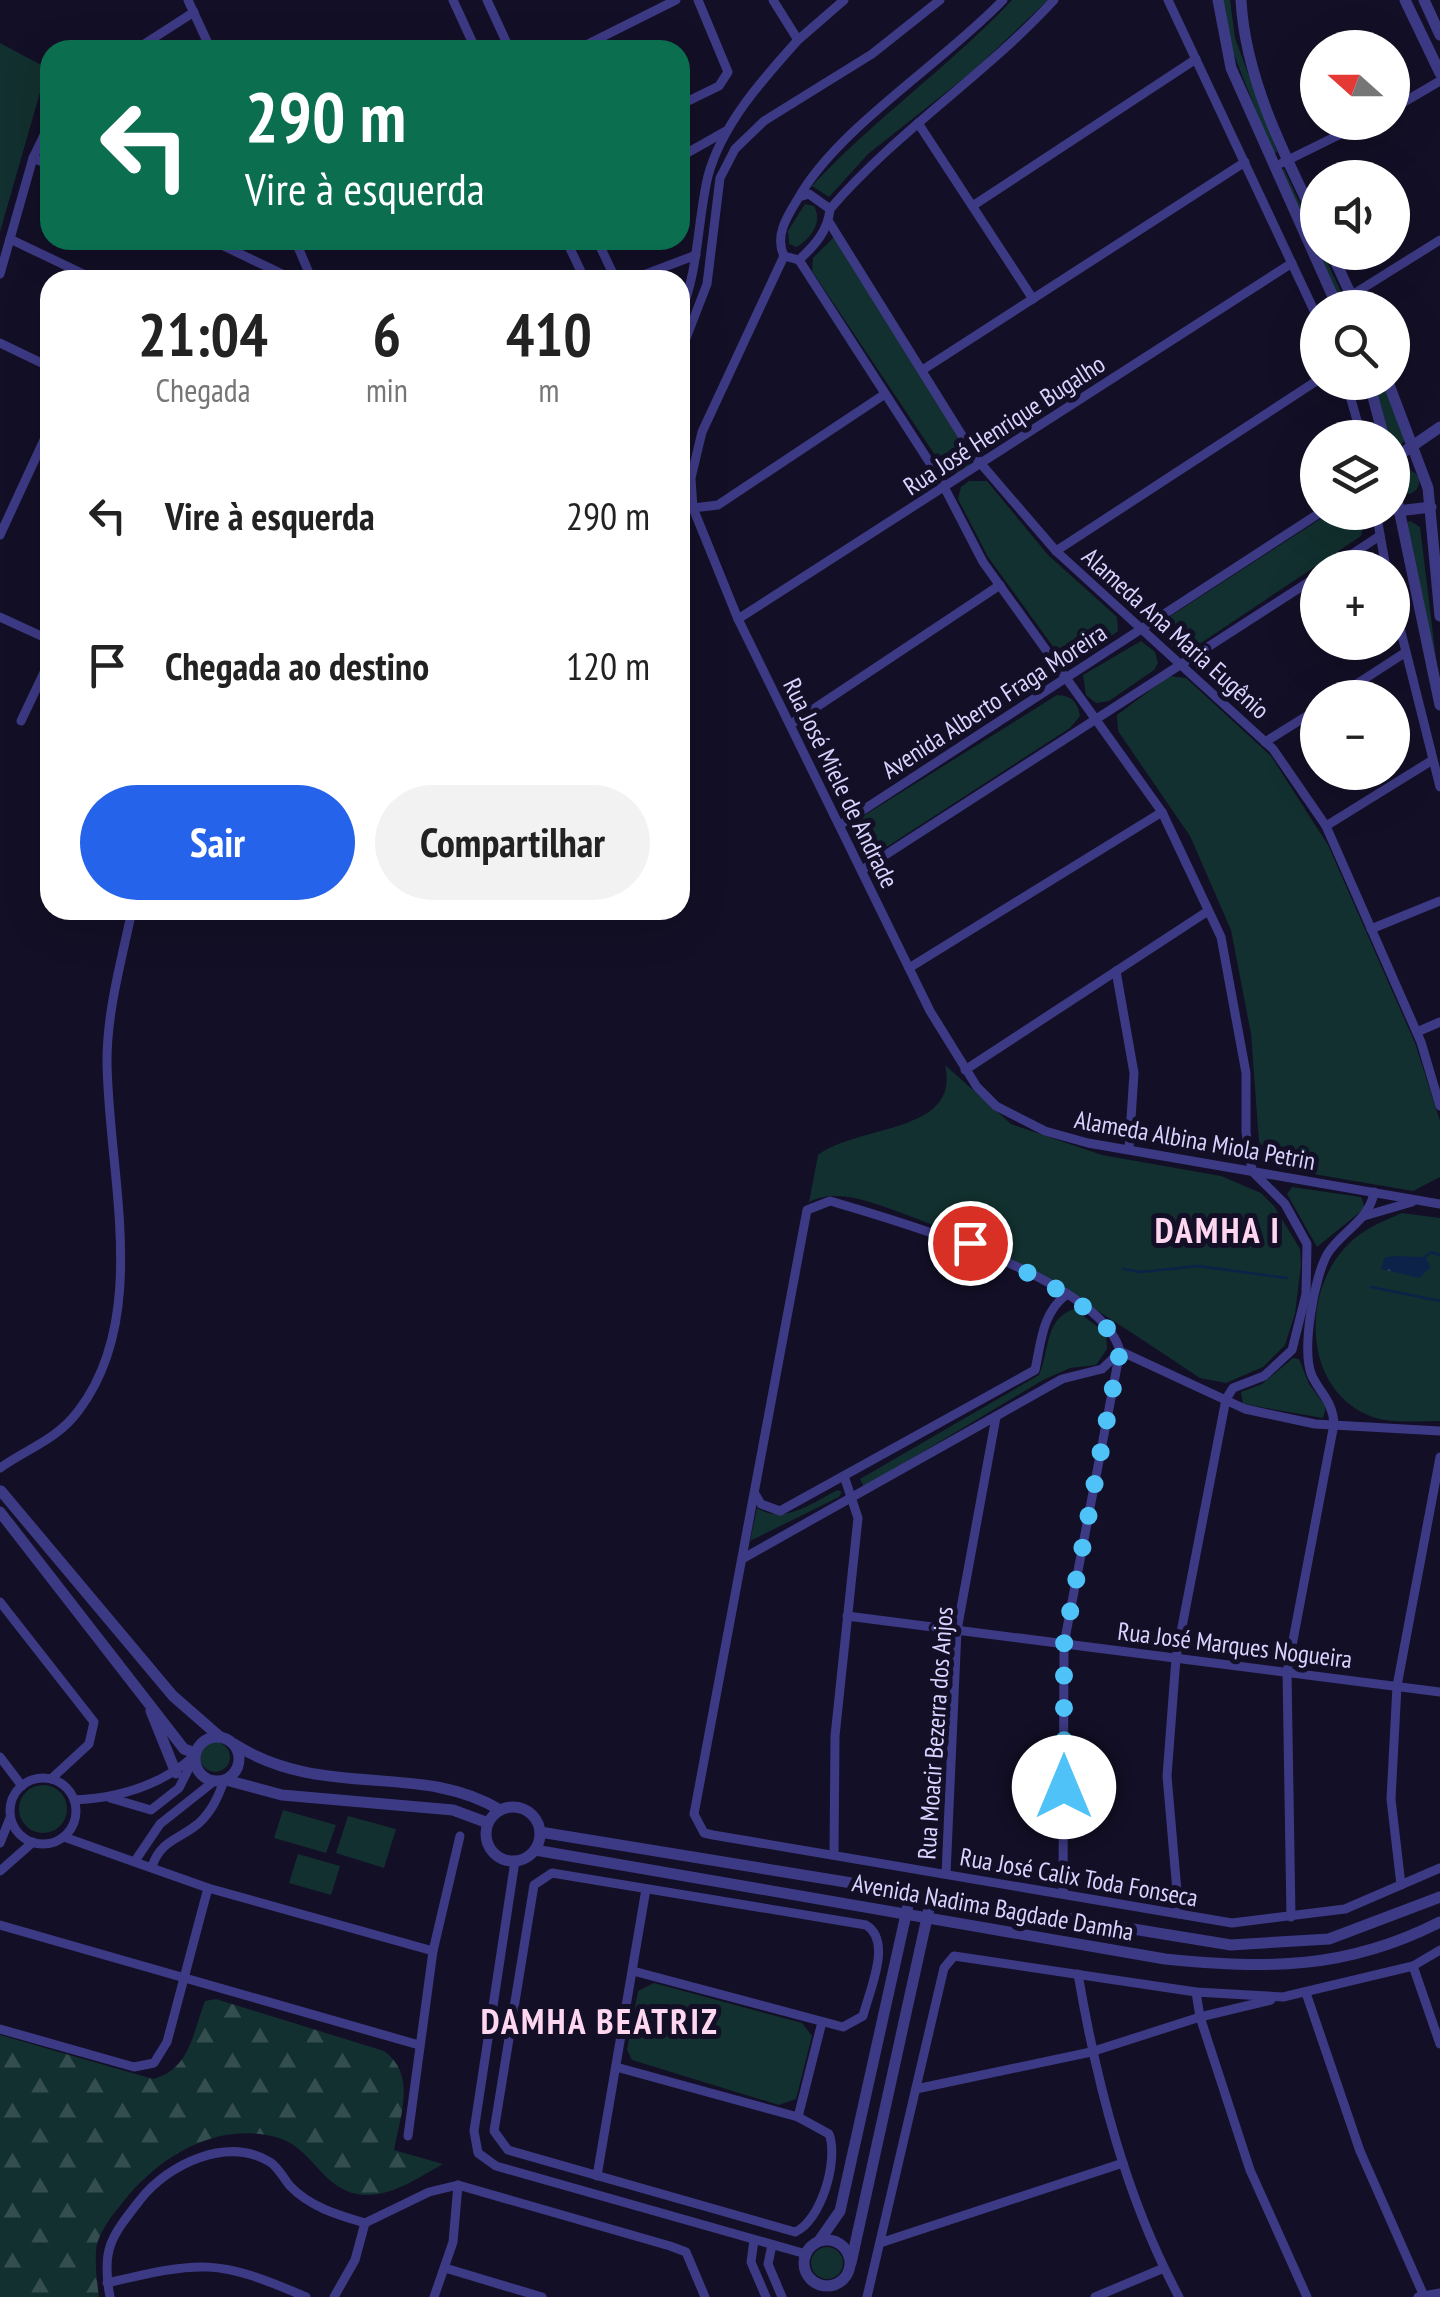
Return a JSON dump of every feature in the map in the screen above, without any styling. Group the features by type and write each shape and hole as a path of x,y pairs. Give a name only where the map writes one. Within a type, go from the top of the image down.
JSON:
{"street":[{"path":"188,0 207,40"},
{"path":"453,0 471,40"},
{"path":"486,0 505,40"},
{"path":"596,40 676,0"},
{"path":"690,99 719,86 728,72 698,0"},
{"path":"773,0 798,40"},
{"path":"690,277 709,175 726,131 798,40 844,0"},
{"path":"690,328 707,284 720,178 735,150 764,121 872,54 940,0"},
{"path":"885,394 718,506 693,508 691,478 702,432 784,256 781,234 799,198 828,156 964,41 1003,0"},
{"path":"799,260 829,222 830,208 871,161 978,75 1054,0"},
{"path":"1168,0 1304,290"},
{"path":"1218,0 1231,68 1330,290"},
{"path":"1241,0 1247,53 1300,187"},
{"path":"1406,0 1440,77 1428,92"},
{"path":"1424,0 1440,35"},
{"path":"151,40 194,12"},
{"path":"974,205 1196,58"},
{"path":"1410,100 1428,92 1440,92"},
{"path":"918,123 1033,299"},
{"path":"690,151 726,131"},
{"path":"1274,167 1328,140"},
{"path":"0,274 40,145"},
{"path":"34,158 40,161"},
{"path":"924,369 1245,162"},
{"path":"799,198 809,194 830,208"},
{"name":"Alameda Ana Maria Eugênio","path":"829,222 981,464 1056,551 1265,742 1326,826 1416,1032 1440,1106"},
{"path":"10,239 75,270"},
{"path":"1370,290 1440,240"},
{"path":"232,250 274,270"},
{"path":"656,270 696,255"},
{"path":"784,256 799,260 944,488 1000,586 1162,812 1220,937 1246,1072 1246,1132 1252,1171 1286,1204 1304,1232 1306,1294 1292,1350 1264,1376 1233,1388 1226,1399 1176,1658 1167,1776 1179,1914"},
{"name":"Rua José Henrique Bugalho","path":"738,619 1292,264"},
{"path":"0,343 40,361"},
{"path":"1056,551 1300,392"},
{"path":"1396,400 1414,444 1431,507 1440,616"},
{"path":"1410,447 1440,427"},
{"path":"0,536 40,449"},
{"path":"1410,509 1431,507"},
{"name":"Rua José Miele de Andrade","path":"693,508 738,619 909,968 965,1070"},
{"name":"Avenida Alberto Fraga Moreira","path":"840,825 1300,526"},
{"path":"1377,530 1381,550"},
{"path":"1402,530 1440,705"},
{"path":"1358,550 1378,537"},
{"path":"791,724 1000,586"},
{"path":"862,870 1300,588"},
{"path":"0,617 40,635"},
{"path":"1363,680 1394,660"},
{"path":"1408,660 1440,787"},
{"path":"21,721 40,681"},
{"path":"1265,742 1300,720"},
{"path":"1326,826 1432,761"},
{"path":"909,968 1162,812"},
{"path":"1371,928 1440,901"},
{"path":"965,1070 1208,911"},
{"path":"0,1468 38,1450 62,1430 80,1409 113,1348 120,1285 107,1056 113,1002 130,920"},
{"path":"1116,971 1134,1073 1129,1149"},
{"path":"1416,1032 1440,1022"},
{"name":"Alameda Albina Miola Petrin","path":"965,1070 996,1106 1017,1119 1088,1144 1440,1204"},
{"path":"1290,1916 1287,1672 1334,1424 1329,1399 1312,1375 1308,1336 1328,1252 1370,1210 1374,1192"},
{"path":"1362,1217 1418,1200"},
{"path":"742,1559 807,1210 830,1201 970,1243 1066,1296 1115,1334 1120,1351 1064,1644 1063,1894"},
{"path":"755,1489 761,1504 780,1511 1035,1370 1046,1320 1055,1304 1066,1296"},
{"path":"1120,1351 1245,1410 1334,1424 1440,1431"},
{"path":"742,1559 1062,1379 1102,1369 1120,1351"},
{"name":"Rua Moacir Bezerra dos Anjos","path":"946,1874 957,1630 996,1417"},
{"path":"1402,1885 1390,1799 1397,1686 1440,1457"},
{"path":"834,1855 836,1736 858,1518 844,1476"},
{"path":"0,1480 0,1492 173,1696 220,1736 309,1777 441,1788 475,1795 500,1810 526,1810 540,1832 535,1850 514,1862"},
{"path":"0,1512 148,1697 184,1749 194,1756 200,1774 282,1795 453,1810 488,1823"},
{"name":"Rua José Calix Toda Fonseca","path":"742,1559 694,1814 704,1832 1232,1923 1345,1910 1440,1868"},
{"path":"0,1602 94,1722 89,1744 50,1778 22,1786 13,1799 0,1843"},
{"name":"Rua José Marques Nogueira","path":"847,1616 1440,1692"},
{"path":"148,1697 179,1777 197,1796"},
{"path":"110,1798 144,1811 179,1777 204,1740 220,1736"},
{"path":"135,1861 160,1824 238,1768 234,1744"},
{"path":"0,1757 22,1786"},
{"path":"74,1800 110,1798 179,1777"},
{"path":"11,1815 20,1834 33,1842 49,1843 64,1837 74,1824 74,1800 65,1786 50,1778"},
{"path":"152,1866 164,1842 197,1825 208,1813 221,1781"},
{"path":"500,1810 488,1823 491,1850 514,1862"},
{"name":"Avenida Nadima Bagdade Damha","path":"540,1832 1231,1945 1329,1939 1440,1897"},
{"path":"408,2136 433,1952 460,1836"},
{"path":"64,1837 208,1888 433,1952"},
{"path":"0,1872 33,1842"},
{"name":"Avenida Nadima Bagdade Damha","path":"535,1850 1165,1959 1253,1968 1313,1964 1362,1953 1440,1922"},
{"path":"514,1862 474,2131 478,2153 496,2166 806,2254"},
{"name":"Avenida Nadima Bagdade Damha","path":"597,2176 508,2150 494,2130 534,1885 542,1876 552,1873 876,1931 880,1944 863,2016 843,2027 822,2022"},
{"path":"0,2029 134,2068 159,2059 208,1888"},
{"path":"616,2068 798,2117 829,2134 834,2146 814,2219 795,2232 597,2176 646,1889"},
{"path":"819,2297 804,2268 806,2254 840,2212 911,1892"},
{"path":"838,2297 850,2268 932,1895"},
{"path":"0,1925 420,2045"},
{"path":"916,2089 1092,2052 1200,2016 1414,1966 1440,1950"},
{"path":"868,2297 944,1968 954,1956 1196,1992 1283,1997"},
{"path":"1414,1966 1440,2044"},
{"path":"632,1971 822,2022 798,2117"},
{"path":"1078,1974 1092,2052 1123,2163 1179,2297"},
{"path":"1196,1992 1200,2016 1250,2170 1307,2297"},
{"path":"1306,1993 1360,2152 1421,2296 1440,2293"},
{"path":"879,2033 899,2038"},
{"path":"856,2135 876,2139"},
{"path":"110,2297 106,2251 129,2214 163,2175 204,2156 249,2154 269,2161 310,2202 365,2222 429,2192 458,2184 682,2250 705,2297"},
{"path":"880,2243 1123,2163"},
{"path":"434,2297 456,2224 458,2184"},
{"path":"334,2297 354,2260 365,2222"},
{"path":"754,2240 751,2259 766,2297"},
{"path":"818,2242 840,2244 850,2268"},
{"path":"772,2244 768,2264 782,2297"},
{"path":"107,2283 199,2264 258,2274 306,2297"},
{"path":"445,2268 537,2296"},
{"path":"811,2280 832,2286 850,2268"},
{"path":"1095,2297 1164,2268"}],"green space":[{"path":"1012,0 1048,0 973,71 868,154 829,197 812,186 963,48"},
{"path":"1223,0 1230,0 1235,38 1277,152 1273,154 1233,52"},
{"path":"0,43 40,64 40,92 0,232"},
{"path":"1284,169 1300,204 1300,218 1279,171"},
{"path":"805,204 814,206 816,224 797,247 789,244 788,231"},
{"path":"834,237 965,449 971,464 959,474 947,473 812,271 813,258"},
{"path":"1323,270 1331,270 1340,290 1332,290"},
{"path":"1376,400 1390,400 1398,420 1381,420"},
{"path":"1410,471 1418,477 1418,487 1410,493"},
{"path":"969,481 987,481 1048,555 1117,617 1118,631 1072,665 1062,659 988,557 958,499 961,487"},
{"path":"1410,521 1420,527 1440,692 1406,530 1410,530"},
{"path":"1303,530 1362,530 1361,536 1340,550 1300,550 1300,577 1189,651 1176,650 1164,639 1169,617"},
{"path":"1141,641 1155,652 1158,663 1154,670 1109,701 1096,703 1086,695 1083,675"},
{"path":"1169,676 1186,678 1271,756 1328,845 1415,1043 1440,1121 1440,1177 1413,1191 1278,1168 1259,1142 1251,1034 1231,930 1190,836 1118,731 1117,715"},
{"path":"1057,695 1070,698 1077,707 1080,716 1070,728 882,850 862,849 854,838 857,820"},
{"path":"945,1065 1011,1124 1102,1155 1221,1176 1261,1193 1274,1206 1300,1249 1295,1314 1285,1345 1263,1367 1226,1383 1200,1378 1093,1308 946,1230 869,1201 832,1196 809,1202 818,1155 836,1145 923,1116 938,1104 946,1087"},
{"path":"1292,1187 1361,1197 1365,1208 1317,1247 1287,1194"},
{"path":"1402,1213 1440,1218 1440,1421 1386,1420 1348,1403 1332,1386 1316,1341 1320,1293 1329,1270 1356,1237"},
{"path":"1074,1309 1106,1333 1107,1349 1096,1365 1070,1368 1043,1380 864,1487 860,1479 1039,1375 1057,1320"},
{"path":"1293,1358 1299,1359 1309,1384 1326,1407 1323,1418 1243,1404 1241,1392 1262,1384"},
{"path":"838,1490 842,1492 839,1497 750,1541 757,1508 767,1513 788,1513"},
{"path":"215,1742 229,1751 230,1757 221,1771 215,1772 201,1763 200,1757 209,1743"},
{"path":"43,1785 60,1792 67,1809 60,1826 43,1833 26,1826 19,1809 26,1792"},
{"path":"283,1810 336,1825 326,1853 274,1838"},
{"path":"348,1816 396,1829 384,1868 336,1853"},
{"path":"298,1854 340,1866 331,1895 289,1883"},
{"path":"654,1983 802,2023 812,2036 796,2099 779,2105 632,2060 627,2050 638,1991"},
{"path":"216,1999 384,2051 394,2061 403,2084 394,2150 443,2164 397,2189 366,2195 340,2187 301,2151 279,2138 231,2134 209,2139 187,2148 148,2175 110,2218 97,2244 99,2297 0,2297 0,2035 153,2079 183,2059 205,2001"},
{"path":"827,2247 838,2252 843,2263 838,2274 827,2279 816,2274 811,2263 816,2252"}],"water":[{"path":"1425,1257 1431,1267 1419,1278 1381,1269 1384,1258"}],"waterway":[{"path":"1425,1257 1431,1252 1440,1255"},
{"path":"1123,1269 1141,1272 1198,1266 1287,1278"},
{"path":"1371,1287 1440,1301"}],"district":[{"name":"DAMHA I","path":"1218,1231"},
{"name":"DAMHA BEATRIZ","path":"600,2022"}],"route":[{"path":"970,1243 1066,1296 1115,1334 1120,1351 1064,1644 1064,1787"}]}
